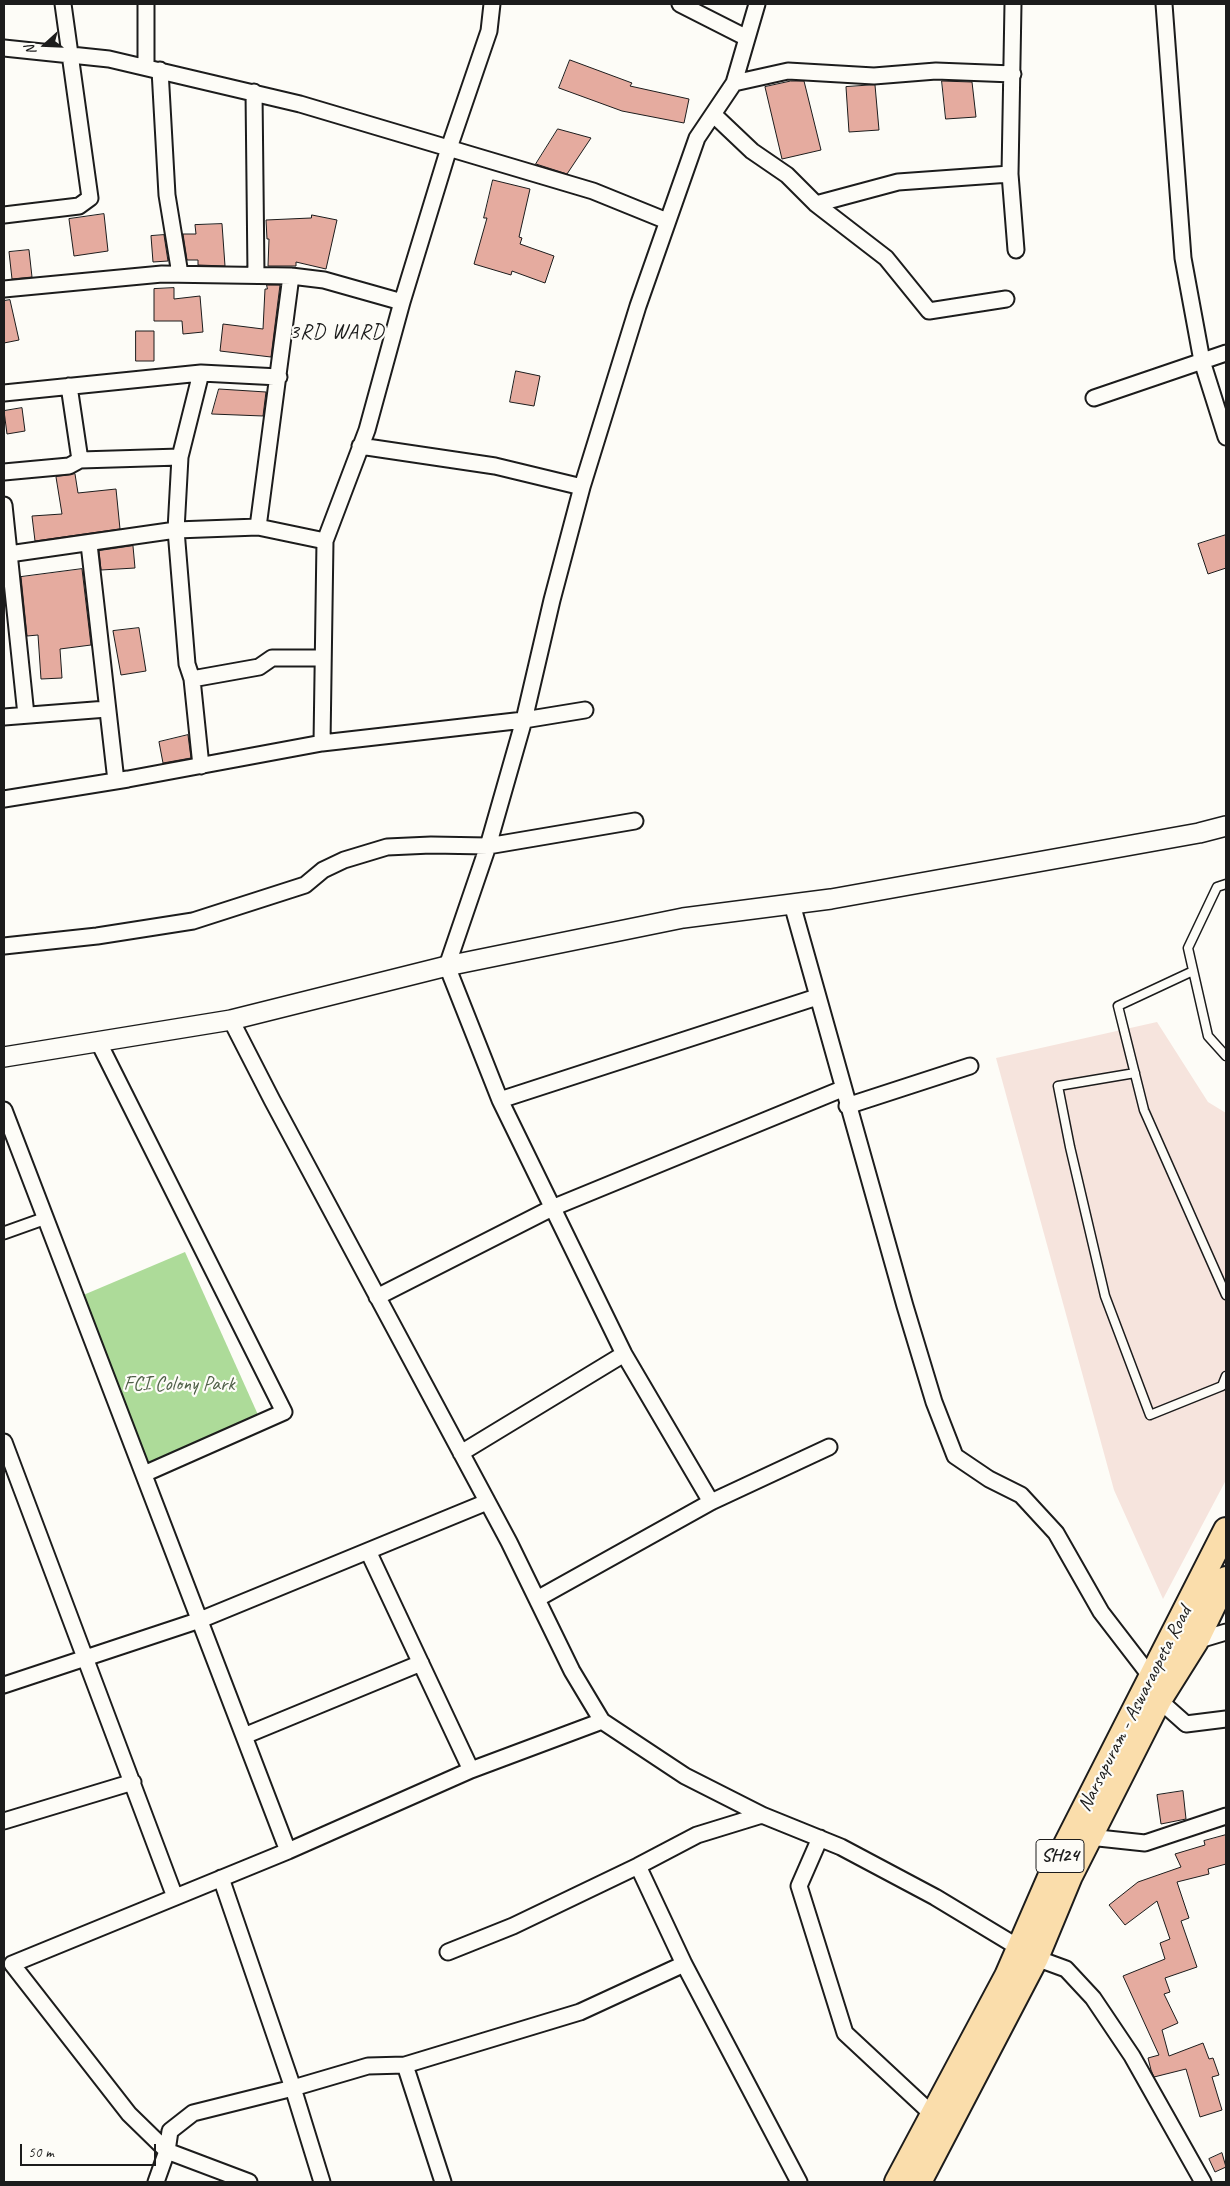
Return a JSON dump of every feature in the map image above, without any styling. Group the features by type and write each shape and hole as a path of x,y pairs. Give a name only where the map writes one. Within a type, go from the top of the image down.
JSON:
{"main road":[{"name":"Narsapuram - Aswaraopeta Road","path":"897,2182 1007,1976 1028,1952 1054,1868 1226,1530"},
{"name":"Narsapuram - Aswaraopeta Road","path":"919,2182 1028,1952 1070,1876 1159,1700 1196,1641 1226,1579"}],"street":[{"path":"4,215 79,206 90,198 64,4"},
{"path":"146,4 168,195 180,274"},
{"path":"322,744 325,541 367,430 402,302 449,148 489,31 492,4"},
{"path":"680,4 747,38"},
{"path":"711,1502 624,1354 552,1208 500,1100 447,966 488,846 524,720 552,600 582,487 638,306 697,138 734,84 757,4"},
{"path":"1013,4 1010,174 1016,250"},
{"path":"1164,4 1183,258 1202,361 1226,437"},
{"path":"4,48 109,59 254,92 593,191 668,221"},
{"path":"734,84 788,71 874,76 936,70 1013,74"},
{"path":"254,92 256,275"},
{"path":"713,114 752,151 788,175 816,204 886,258 929,311 1006,299"},
{"path":"816,204 898,182 1010,174"},
{"path":"4,289 162,274 291,276 324,280 402,302"},
{"path":"258,527 291,276"},
{"path":"1094,398 1226,354"},
{"path":"4,393 201,373 279,377"},
{"path":"201,373 180,457 176,530 187,664 192,679 201,766"},
{"path":"69,386 80,460"},
{"path":"360,446 495,466 582,487"},
{"path":"4,472 69,466 80,460 180,457"},
{"path":"4,505 26,715"},
{"path":"9,554 176,530 258,527 325,541"},
{"path":"89,544 116,781"},
{"path":"192,679 259,666 272,658 323,658"},
{"path":"4,717 107,708"},
{"path":"4,799 322,744 524,720 585,710"},
{"path":"4,946 97,936 193,921 305,885 323,870 344,860 387,847 431,845 488,846 635,821"},
{"path":"4,1056 231,1020 447,966 683,918 831,899 1199,833 1226,826"},
{"path":"792,904 842,1089 931,1392 955,1456 989,1479 1021,1495 1056,1533 1101,1612 1151,1677"},
{"path":"500,1100 817,997"},
{"path":"231,1020 461,1452 537,1598 572,1671 602,1721 623,1737 685,1776 762,1815 841,1847 935,1897 1028,1952 1066,1969 1093,1998 1132,2056 1202,2182"},
{"path":"98,1041 284,1412 144,1474"},
{"path":"847,1106 970,1066"},
{"path":"377,1297 552,1208 842,1089"},
{"path":"4,1110 288,1851"},
{"path":"4,1233 46,1218"},
{"path":"461,1452 624,1354"},
{"path":"4,1442 175,1897"},
{"path":"537,1598 711,1502 829,1447"},
{"path":"4,1685 200,1620 487,1502"},
{"path":"368,1551 471,1770"},
{"path":"1196,1641 1226,1632"},
{"path":"244,1736 421,1663"},
{"path":"1159,1700 1186,1724 1226,1719"},
{"path":"249,2182 167,2151 130,2114 12,1964 288,1851 471,1770 602,1721"},
{"path":"4,1821 133,1782"},
{"path":"448,1952 513,1926 638,1866 697,1835 762,1815"},
{"path":"1089,1837 1145,1843 1226,1816"},
{"path":"820,1838 799,1886 845,2033 932,2114"},
{"path":"638,1866 684,1964 799,2182"},
{"path":"222,1878 294,2088 322,2182"},
{"path":"156,2182 167,2151 170,2131 193,2113 294,2088 368,2066 405,2065 580,2012 684,1964"},
{"path":"405,2065 443,2182"}],"lane":[{"path":"1226,884 1218,887 1188,948 1208,1036 1226,1056"},
{"path":"1193,971 1118,1006 1144,1110 1226,1295"},
{"path":"1135,1073 1058,1086 1070,1147 1105,1296 1150,1415 1222,1386 1226,1376"}],"shaded area":[{"path":"1157,1022 1208,1102 1226,1113 1226,1480 1163,1599 1114,1490 996,1058"}],"green space":[{"name":"FCI Colony Park","path":"185,1252 259,1417 146,1466 81,1296"}],"building":[{"path":"570,60 632,83 630,86 689,99 684,123 622,111 559,88"},
{"path":"791,81 804,81 821,150 782,159 765,87"},
{"path":"942,81 972,82 976,117 946,119"},
{"path":"875,85 879,130 849,132 846,87"},
{"path":"558,129 591,138 567,174 536,164"},
{"path":"493,180 530,189 519,237 522,238 520,244 554,256 545,283 512,271 511,275 474,264 487,218 484,218"},
{"path":"104,214 108,251 74,256 69,219"},
{"path":"312,215 337,220 326,269 296,262 296,266 268,266 269,239 267,239 266,220 311,218"},
{"path":"222,224 225,266 198,265 198,260 187,260 183,234 196,234 195,225"},
{"path":"164,235 168,261 153,262 151,236"},
{"path":"29,250 32,277 12,279 9,252"},
{"path":"267,285 280,285 271,357 220,351 223,324 263,329 265,289 267,289"},
{"path":"174,288 174,299 200,296 203,332 183,334 182,321 154,321 154,289"},
{"path":"10,300 19,340 4,343 4,301"},
{"path":"136,331 154,331 154,361 136,361"},
{"path":"516,371 540,376 534,406 510,402"},
{"path":"219,389 266,392 263,416 212,414"},
{"path":"22,408 25,431 7,434 4,411"},
{"path":"75,474 78,493 116,489 120,529 35,541 32,516 62,514 56,477"},
{"path":"1226,535 1226,568 1208,574 1198,544"},
{"path":"133,546 135,568 101,570 99,551"},
{"path":"82,569 91,645 60,649 62,678 41,679 38,635 27,636 21,577"},
{"path":"139,628 146,671 121,675 113,631"},
{"path":"188,735 191,758 163,763 159,742"},
{"path":"1183,1791 1186,1819 1161,1824 1157,1795"},
{"path":"1226,1835 1226,1864 1208,1869 1209,1874 1177,1882 1189,1918 1181,1921 1197,1967 1165,1978 1170,1992 1164,1994 1178,2023 1162,2030 1169,2056 1203,2043 1209,2059 1213,2058 1219,2075 1212,2077 1222,2110 1200,2117 1186,2069 1154,2077 1148,2058 1159,2055 1123,1976 1165,1959 1160,1943 1170,1939 1157,1901 1125,1925 1109,1905 1138,1882 1181,1867 1175,1854 1205,1845 1204,1841"},
{"path":"1222,2153 1226,2167 1215,2172 1209,2159"}],"district":[{"name":"3RD WARD","path":"337,332"}]}
